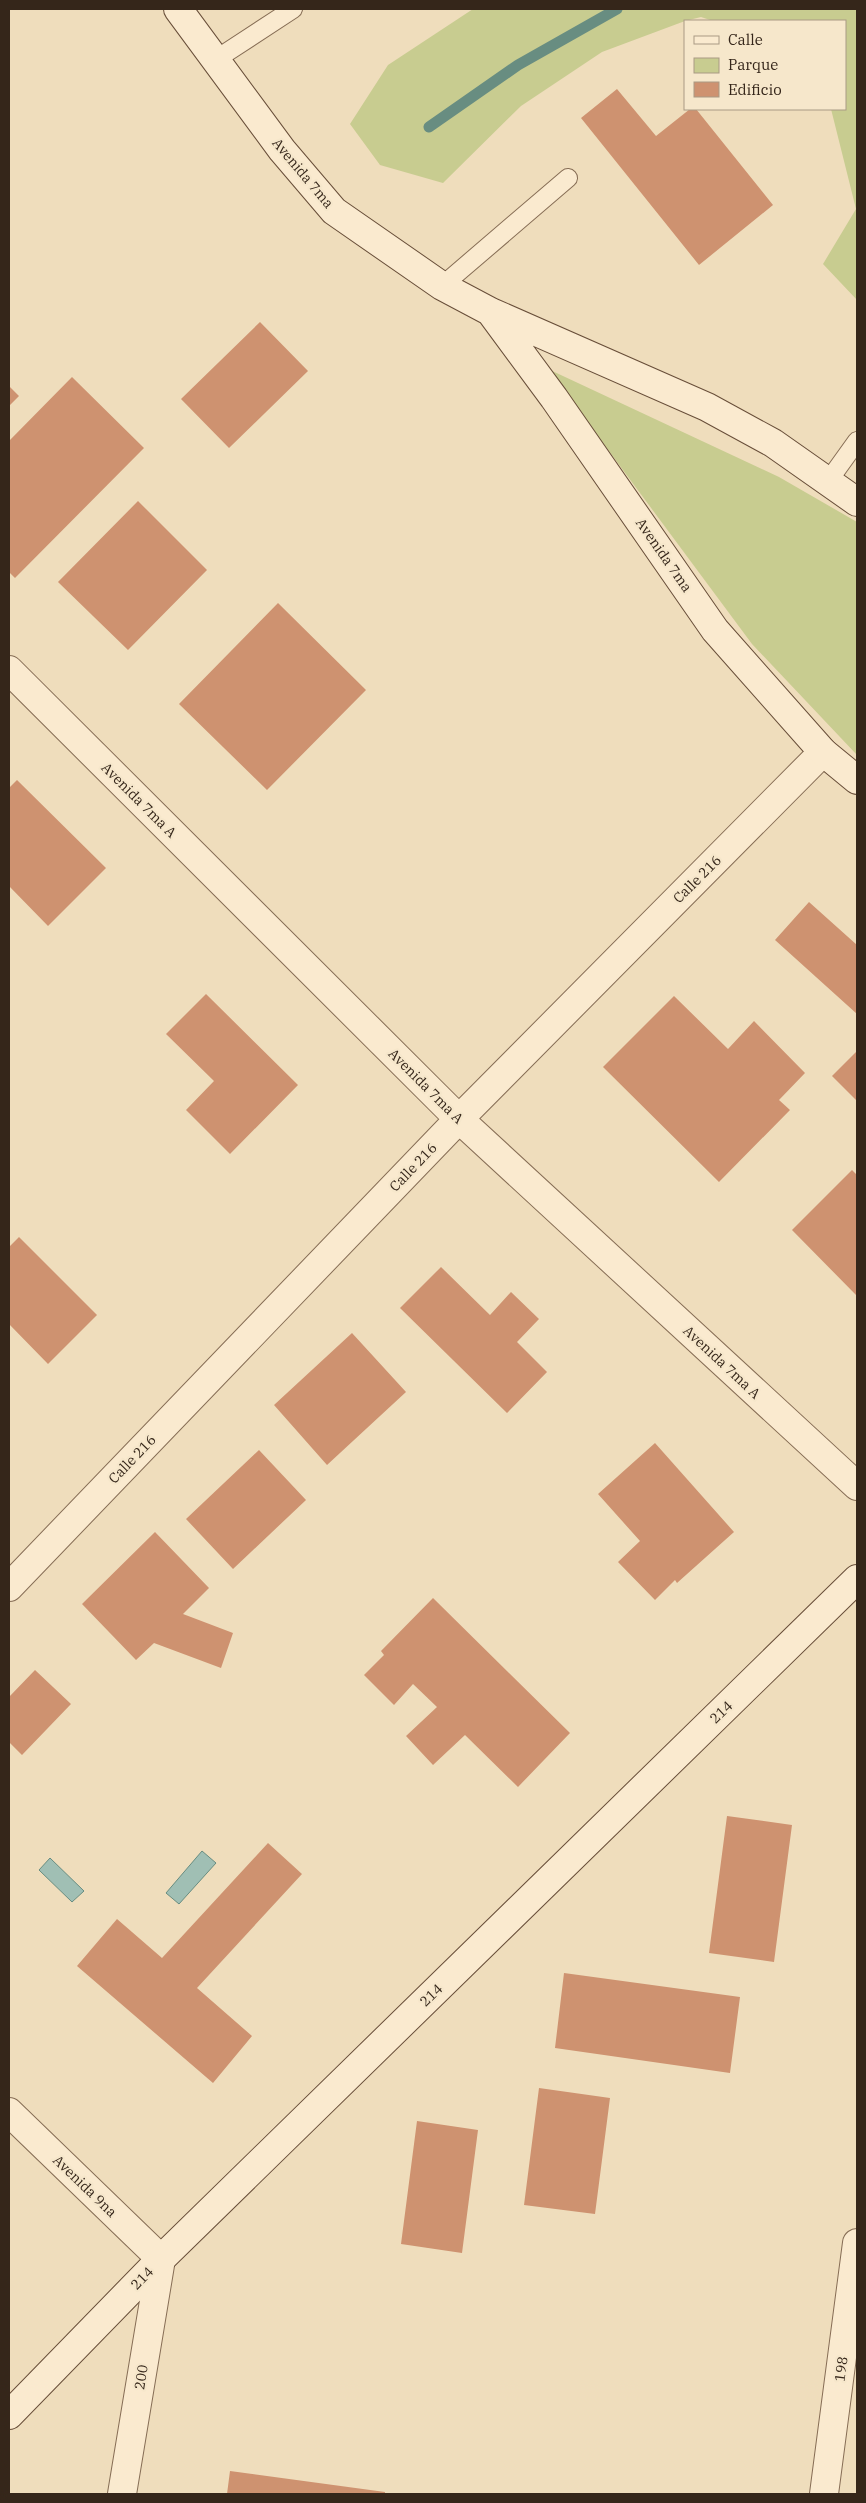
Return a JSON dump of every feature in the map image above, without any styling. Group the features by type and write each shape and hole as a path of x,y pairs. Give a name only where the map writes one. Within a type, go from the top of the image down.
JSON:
{"street":[{"name":"Avenida 7ma","path":"178,9 282,150 334,210 442,286 491,312 707,407 773,443 829,480 857,502"},
{"name":"Avenida 7ma","path":"491,312 565,414 715,630 823,752 857,780"},
{"name":"Avenida 7ma A","path":"9,670 459,1119 857,1486"},
{"name":"Calle 216","path":"9,1587 459,1119 823,752"},
{"name":"214","path":"9,2415 161,2260 857,1579"},
{"name":"Avenida 9na","path":"9,2112 161,2260"},
{"name":"198","path":"824,2494 857,2243"},
{"name":"200","path":"122,2494 161,2260"}],"lane":[{"path":"215,60 293,9"},
{"path":"442,286 568,178"},
{"path":"829,480 857,441"}],"green space":[{"path":"473,9 857,9 857,300 823,264 856,209 831,110 846,110 846,20 710,20 701,17 684,20 602,52 521,106 443,183 380,165 350,124 388,65"},
{"path":"548,369 779,477 857,522 857,755 752,644"}],"water":[{"path":"202,1851 216,1863 179,1904 166,1893"},
{"path":"50,1858 84,1891 72,1902 39,1870"}],"building":[{"path":"617,89 656,136 689,110 697,110 773,205 699,265 581,118"},
{"path":"260,322 308,371 229,448 181,399"},
{"path":"72,377 144,448 15,578 9,572 9,441"},
{"path":"9,386 19,396 9,406"},
{"path":"138,501 207,570 128,650 58,582"},
{"path":"278,603 366,690 267,790 179,704"},
{"path":"17,780 106,868 48,926 9,886 9,788"},
{"path":"809,902 857,945 857,1014 775,940"},
{"path":"206,994 298,1085 230,1154 186,1110 214,1081 166,1034"},
{"path":"674,996 728,1049 754,1021 805,1073 779,1100 790,1110 719,1182 603,1067"},
{"path":"857,1051 857,1099 856,1100 832,1076"},
{"path":"852,1170 857,1175 857,1296 792,1230"},
{"path":"19,1237 97,1315 48,1364 9,1324 9,1247"},
{"path":"441,1267 490,1315 511,1292 539,1319 517,1342 547,1372 507,1413 400,1308"},
{"path":"352,1333 406,1392 327,1465 274,1405"},
{"path":"655,1443 734,1532 677,1583 675,1580 655,1600 618,1562 640,1541 598,1494"},
{"path":"259,1450 306,1500 233,1569 186,1519"},
{"path":"155,1532 209,1588 183,1614 233,1633 221,1668 154,1643 136,1660 82,1604"},
{"path":"433,1598 570,1733 518,1787 465,1735 433,1765 406,1736 437,1707 413,1684 394,1705 364,1675 384,1655 381,1651"},
{"path":"35,1670 71,1704 22,1755 9,1742 9,1697"},
{"path":"727,1816 792,1825 774,1962 709,1953"},
{"path":"268,1843 302,1874 197,1988 252,2036 213,2083 77,1966 117,1919 162,1958"},
{"path":"564,1973 740,1997 730,2073 555,2048"},
{"path":"539,2088 610,2098 595,2214 524,2205"},
{"path":"417,2121 478,2130 462,2253 401,2244"},
{"path":"230,2471 385,2492 385,2494 227,2494"}],"waterway":[{"path":"429,127 518,65 617,9"}]}
